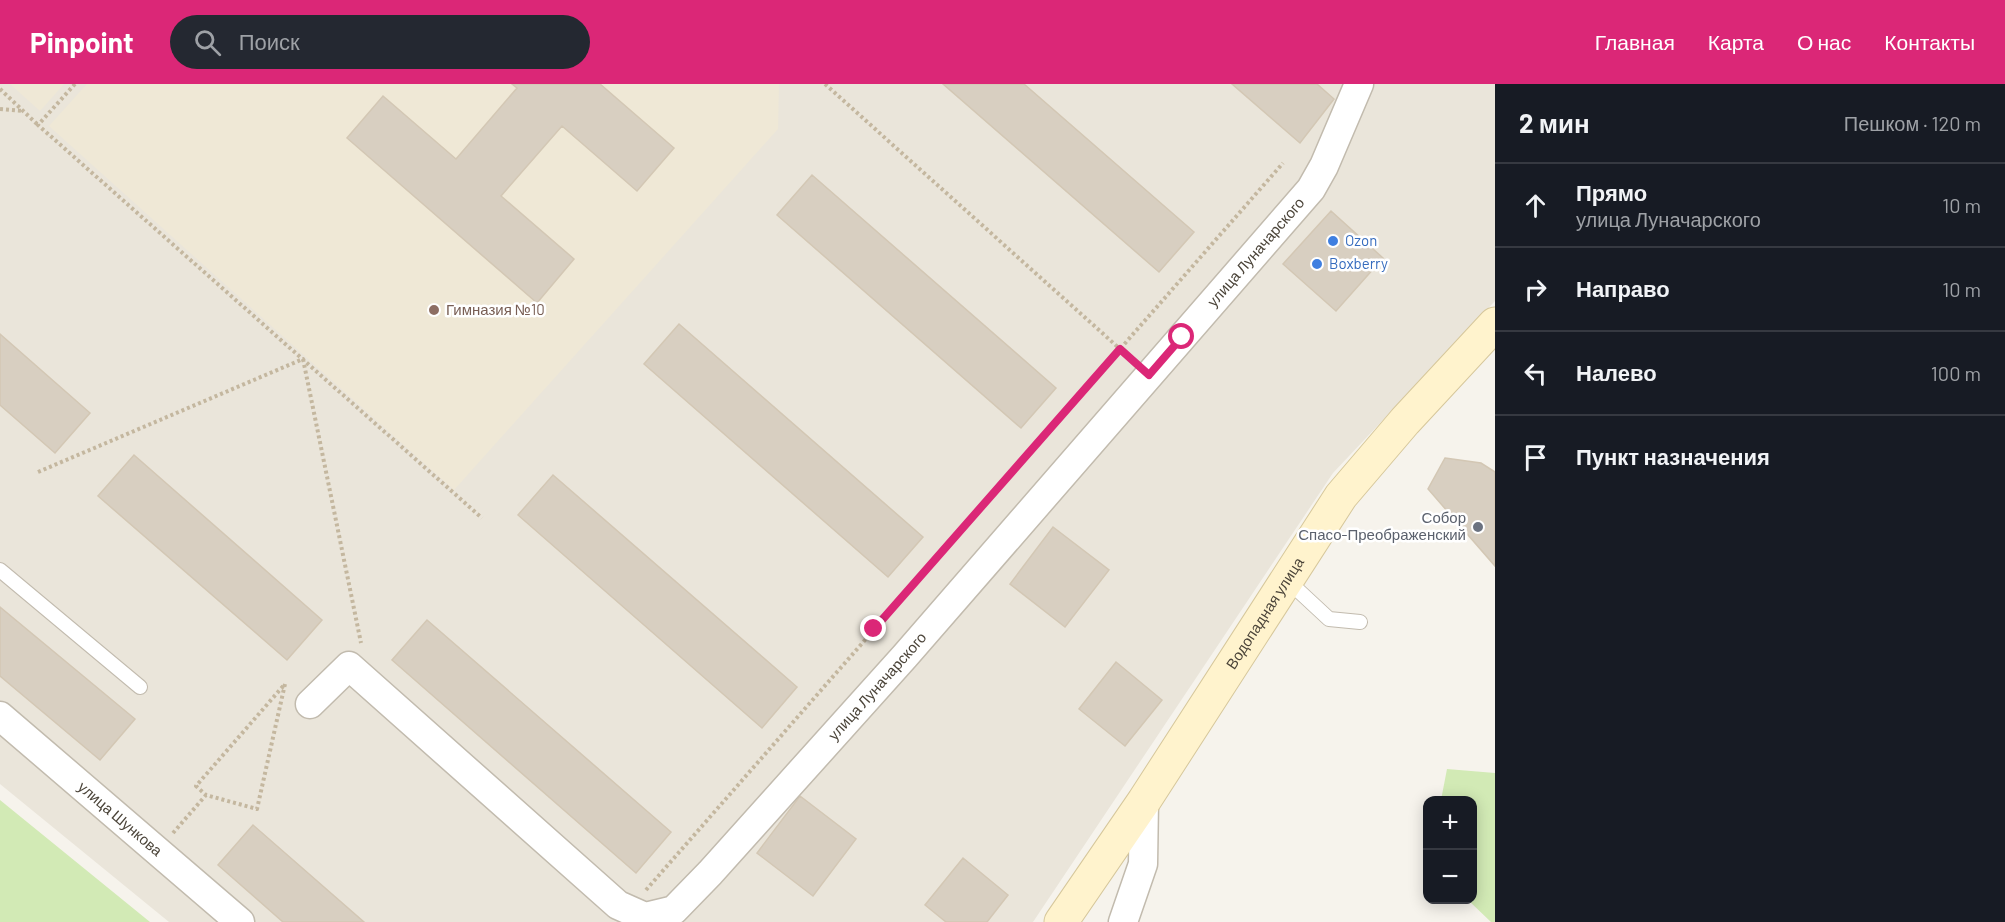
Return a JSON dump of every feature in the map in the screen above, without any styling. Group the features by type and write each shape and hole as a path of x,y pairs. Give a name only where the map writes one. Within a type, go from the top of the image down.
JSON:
{"street":[{"name":"улица Луначарского","path":"310,704 349,666 618,905 645,917 674,910 905,656 1311,189 1324,165 1359,84"},
{"name":"Водопадная улица","path":"1061,922 1144,801 1341,496 1405,421 1495,324"},
{"name":"улица Шункова","path":"0,716 240,922"},
{"path":"1123,922 1143,864 1144,801"}],"lane":[{"path":"0,570 140,687"},
{"path":"1287,580 1329,619 1360,622"}],"path":[{"path":"38,125 75,84"},
{"path":"825,84 1149,375"},
{"path":"0,89 482,518"},
{"path":"0,109 24,111"},
{"path":"628,910 1283,164"},
{"path":"38,472 303,358"},
{"path":"303,358 363,650"},
{"path":"285,684 257,809 206,795 196,786 285,684"},
{"path":"157,851 206,795"}],"shaded area":[{"path":"0,84 1495,84 1495,301 1333,473 1033,922 169,922 0,784"},
{"path":"10,84 64,84 40,111"},
{"name":"Гимназия №10","path":"87,84 779,84 778,129 454,490 49,126"}],"green space":[{"path":"1447,769 1495,773 1495,922 1491,922 1472,904 1477,904 1477,796 1442,796"},
{"path":"0,800 150,922 0,922"}],"building":[{"path":"512,84 600,84 674,148 637,191 562,126 501,196 574,259 537,303 347,138 383,96 456,159 517,88"},
{"path":"943,84 1024,84 1194,232 1159,272"},
{"path":"1232,84 1317,84 1334,99 1300,143"},
{"path":"812,175 1056,388 1021,428 777,215"},
{"path":"1331,211 1383,258 1336,311 1283,264"},
{"path":"679,324 923,537 888,577 644,364"},
{"path":"0,334 90,413 55,453 0,405"},
{"path":"134,455 322,620 287,660 98,496"},
{"name":"Собор Спасо-Преображенский","path":"1445,458 1481,463 1495,472 1495,566 1428,489"},
{"path":"553,475 797,687 762,728 518,515"},
{"path":"1053,527 1109,570 1065,627 1010,584"},
{"path":"0,607 135,719 100,760 0,676"},
{"path":"427,620 671,832 636,873 392,660"},
{"path":"1116,662 1162,700 1125,746 1079,709"},
{"path":"800,796 856,839 813,896 757,853"},
{"path":"253,825 364,922 283,922 218,865"},
{"path":"963,858 1008,895 987,922 946,922 925,905"}],"place":[{"name":"Ozon","path":"1333,241"},
{"name":"Boxberry","path":"1317,264"},
{"name":"Гимназия №10","path":"434,310"},
{"name":"Собор Спасо-Преображенский","path":"1478,527"}],"route":[{"path":"874,629 1120,349 1149,375 1182,337"}]}
